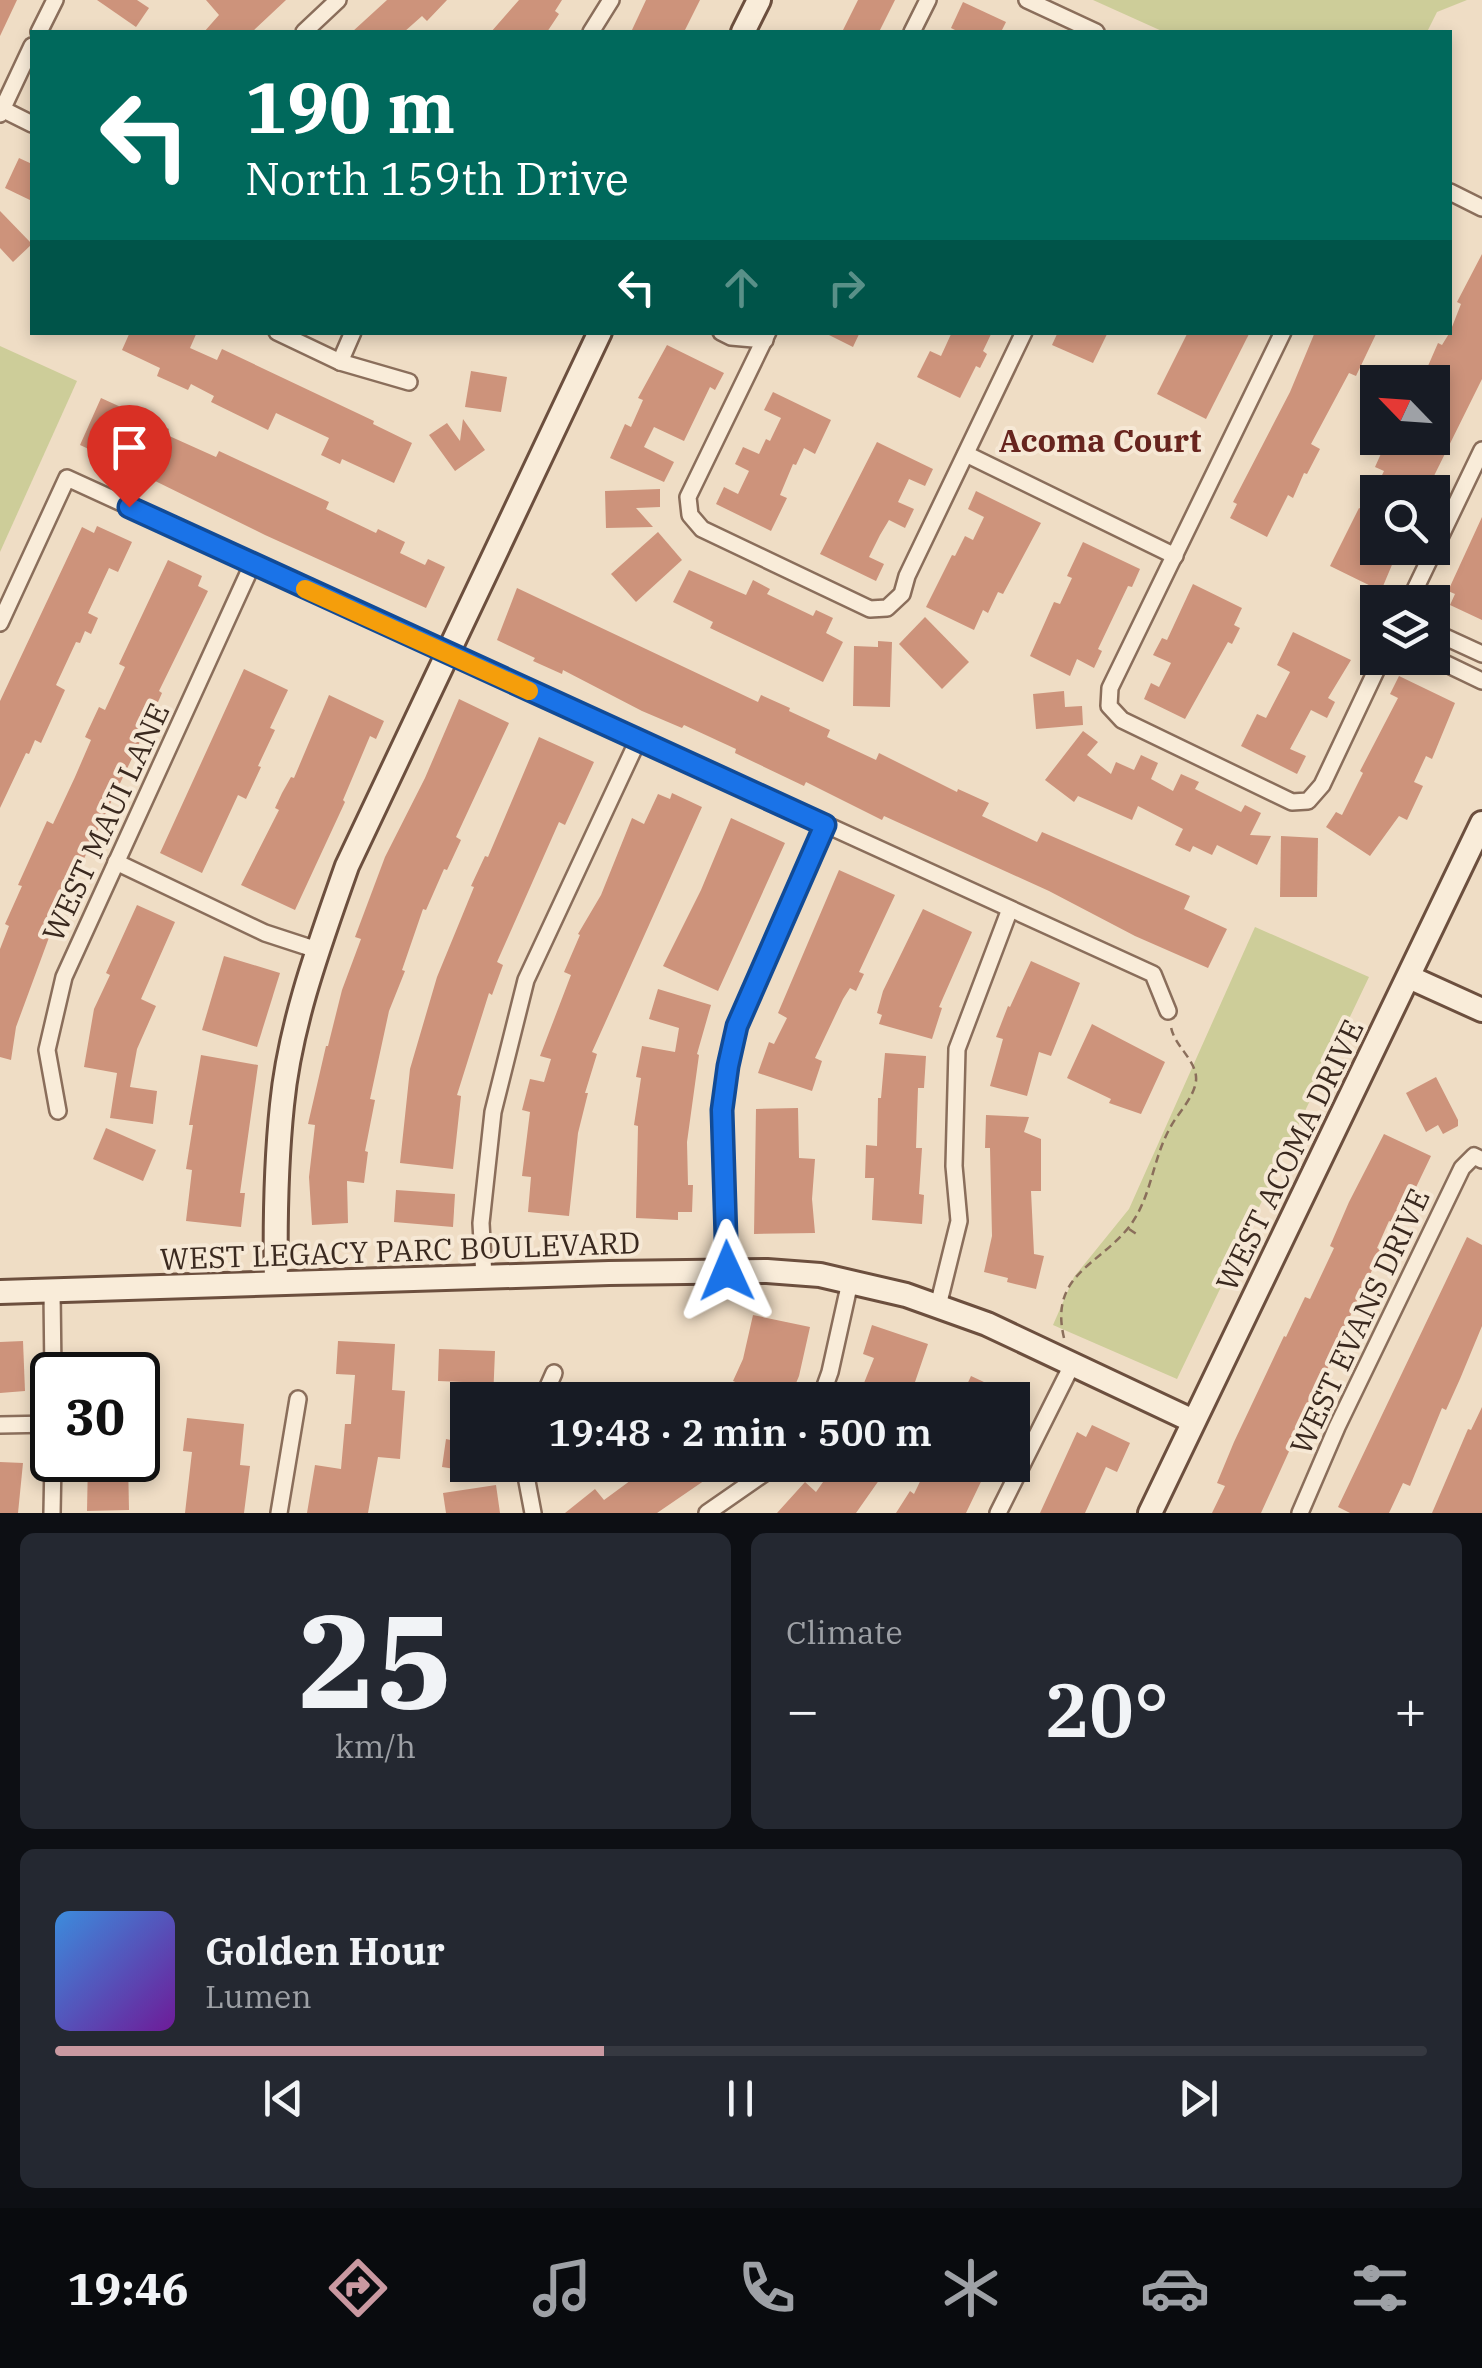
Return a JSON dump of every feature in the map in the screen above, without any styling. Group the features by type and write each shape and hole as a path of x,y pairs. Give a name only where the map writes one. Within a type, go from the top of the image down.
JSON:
{"street":[{"path":"40,30 55,0"},
{"path":"306,30 338,0"},
{"path":"592,30 611,0"},
{"path":"745,30 759,0"},
{"path":"913,30 928,0"},
{"path":"1027,0 1092,30"},
{"path":"30,50 1,112 30,123"},
{"path":"1452,193 1482,208"},
{"path":"284,335 340,362 409,382"},
{"path":"340,362 352,335"},
{"path":"276,1284 282,1104 296,1026 318,950 347,866 599,335"},
{"path":"727,335 764,335 688,496 690,515 702,528 870,609 887,608 902,594 907,576 1023,335"},
{"path":"1282,335 1110,688 1109,706 1122,720 1292,802 1308,801 1322,785 1374,675"},
{"path":"1416,585 1482,450"},
{"path":"966,454 1175,556"},
{"path":"0,622 67,478 1153,974 1168,1011"},
{"name":"WEST MAUI LANE","path":"58,1110 47,1050 64,977 252,565"},
{"path":"1450,639 1482,654"},
{"path":"1460,644 1450,666 1482,680"},
{"path":"484,1277 481,1222 493,1112 526,980 638,740"},
{"name":"WEST ACOMA DRIVE","path":"1150,1513 1482,824"},
{"path":"727,1271 722,1110 728,1066 737,1026 825,825"},
{"path":"116,862 265,933 318,950"},
{"path":"938,1306 960,1221 954,1166 957,1049 1010,909"},
{"path":"1409,977 1482,1010"},
{"name":"WEST EVANS DRIVE","path":"1300,1513 1337,1427 1462,1168 1478,1158"},
{"name":"WEST LEGACY PARC BOULEVARD","path":"0,1292 727,1271 820,1275 938,1306 1073,1363 1193,1422"},
{"path":"826,1382 850,1282"},
{"path":"52,1291 53,1352"},
{"path":"998,1513 1073,1363"},
{"path":"550,1382 554,1373"},
{"path":"278,1513 298,1399"},
{"path":"0,1425 30,1424"},
{"path":"52,1513 53,1482"},
{"path":"527,1482 533,1513"},
{"path":"707,1513 752,1482"}],"path":[{"path":"1073,1363 1062,1333 1066,1291 1078,1270 1127,1229 1142,1206 1160,1147 1196,1081 1193,1065 1173,1040 1168,1011"},
{"path":"1127,1229 1138,1236"}],"green space":[{"path":"1093,0 1467,0 1437,12 1428,30 1160,30"},
{"path":"0,346 77,381 0,552"},
{"path":"1255,927 1369,977 1177,1379 1053,1325 1074,1277 1129,1209"}],"building":[{"path":"0,0 17,0 0,36"},
{"path":"97,0 137,0 149,8 136,27"},
{"path":"206,0 286,0 254,30 206,30 219,15"},
{"path":"387,0 447,0 427,21 422,16 406,30 354,30"},
{"path":"519,0 562,0 555,11 559,14 548,30 493,30"},
{"path":"646,0 700,0 685,30 632,30"},
{"path":"858,0 895,0 880,30 843,30"},
{"path":"963,2 1006,22 1002,30 951,28"},
{"path":"19,158 30,163 30,200 5,188"},
{"path":"0,211 30,246 13,262 0,248"},
{"path":"1482,254 1482,379 1450,444 1450,365 1428,365 1438,343 1442,345 1452,335 1461,304 1457,302"},
{"path":"129,335 196,335 190,348 217,360 222,349 412,443 394,483 342,459 340,464 321,455 329,438 276,413 268,430 211,402 214,396 191,384 188,390 157,376 160,368 122,350"},
{"path":"829,335 859,335 853,347"},
{"path":"951,335 991,335 983,351 987,354 980,368 976,366 960,398 917,377 930,351 941,356"},
{"path":"1057,335 1107,335 1093,363 1052,345"},
{"path":"1186,335 1248,335 1206,419 1157,394"},
{"path":"1314,335 1376,335 1356,376 1349,373 1311,444 1320,449 1293,498 1288,495 1267,537 1230,518 1237,504 1233,502 1290,392"},
{"path":"667,345 724,373 715,390 710,387 684,441 654,427 644,447 674,462 664,482 610,458 625,424 631,427 643,400 638,398"},
{"path":"471,371 507,377 501,412 465,407"},
{"path":"773,392 831,420 815,454 804,448 796,465 793,464 780,495 787,498 771,531 716,504 724,487 738,494 749,471 735,464 743,447 759,454 766,439 770,441 781,418 764,410"},
{"path":"101,398 169,429 167,435 216,457 219,451 329,502 326,509 405,542 400,553 425,565 428,559 445,567 426,608 147,477 145,480 115,466 117,462 80,445"},
{"path":"463,419 485,450 455,471 429,435 447,423 460,441"},
{"path":"877,442 933,469 925,486 909,479 898,502 914,509 905,528 889,520 880,535 869,557 884,564 876,581 820,554"},
{"path":"1380,455 1444,455 1434,475 1382,475 1384,471 1375,467"},
{"path":"660,489 660,507 636,508 653,527 606,528 605,491"},
{"path":"976,491 1041,523 1003,594 998,592 988,613 983,610 974,630 926,607 952,555 955,556 965,536 973,540 984,517 968,509"},
{"path":"1359,508 1360,565 1392,565 1384,585 1369,585 1330,566"},
{"path":"1482,517 1482,620 1450,605 1455,594 1450,587"},
{"path":"97,526 132,542 118,572 109,568 88,613 98,618 91,634 85,631 80,643 76,642 56,685 65,690 41,743 35,740 29,754 26,753 0,808 0,701 82,527 94,533"},
{"path":"658,532 682,560 636,602 611,574"},
{"path":"1083,542 1140,569 1098,649 1102,651 1094,668 1077,659 1070,676 1030,656 1054,602 1060,604 1072,578 1067,576"},
{"path":"168,560 202,576 198,586 208,591 58,913 16,1027 11,1060 0,1057 0,949 9,926 5,924 22,886 18,885 47,821 53,824 75,777 91,740 85,737 99,707 105,710 125,667 119,664"},
{"path":"689,570 746,595 753,580 770,589 767,594 813,616 816,610 833,618 826,633 843,642 823,682 710,628 713,622 673,602"},
{"path":"1193,584 1242,608 1234,625 1240,628 1232,644 1228,642 1185,719 1144,699 1151,683 1159,687 1171,663 1153,655 1162,638 1167,640"},
{"path":"517,588 758,702 761,695 790,708 789,711 830,730 827,737 876,760 879,753 957,792 958,789 989,803 982,816 1037,842 1042,832 1190,896 1184,909 1227,929 1208,968 1135,936 1049,891 884,816 882,820 806,782 804,786 735,753 736,749 642,711 563,670 562,674 533,661 535,658 497,640"},
{"path":"925,617 969,662 942,689 899,644"},
{"path":"1293,632 1351,660 1328,698 1335,702 1327,718 1311,710 1290,749 1306,756 1297,774 1241,746 1257,714 1266,718 1290,672 1277,665"},
{"path":"878,641 892,642 890,707 853,706 854,646 878,647"},
{"path":"244,669 288,690 270,728 275,730 246,799 238,795 202,873 160,853"},
{"path":"1399,676 1455,703 1432,759 1426,756 1414,782 1423,786 1407,820 1399,816 1370,856 1326,827 1336,812 1342,815 1363,773 1360,771 1398,698 1390,694"},
{"path":"1064,691 1065,707 1082,706 1083,725 1036,729 1033,694"},
{"path":"329,695 384,721 376,739 370,736 345,802 295,910 241,885 279,810 275,808 282,793 294,778"},
{"path":"459,699 509,723 456,837 461,840 426,910 423,909 389,1011 370,1099 375,1100 365,1151 368,1152 364,1183 347,1181 348,1223 312,1225 309,1177 315,1125 308,1124 342,990 361,939 355,937 385,857"},
{"path":"1083,731 1098,742 1087,755 1111,774 1116,762 1134,770 1141,755 1158,763 1151,779 1173,791 1181,774 1199,782 1195,789 1241,812 1245,805 1261,813 1250,835 1271,836 1257,865 1217,845 1212,855 1193,846 1190,852 1175,845 1183,829 1138,806 1132,820 1078,796 1074,802 1045,780"},
{"path":"539,737 594,762 565,825 559,822 497,962 503,965 492,995 489,993 457,1095 461,1096 453,1169 400,1163 410,1069 437,977 474,887 471,886 485,856 488,857"},
{"path":"672,793 702,807 592,1052 597,1054 578,1133 569,1216 528,1212 531,1177 522,1176 530,1112 522,1110 530,1079 544,1082 551,1059 540,1056 571,975 564,972 632,818 644,824 658,794 670,799"},
{"path":"731,818 785,843 718,991 663,966"},
{"path":"1281,836 1318,838 1317,897 1280,897"},
{"path":"839,870 895,895 859,972 864,974 856,991 850,988 843,999 815,1058 822,1061 812,1091 758,1073 769,1042 774,1044 787,1018 778,1013"},
{"path":"137,905 175,922 141,999 156,1006 137,1049 130,1087 157,1091 153,1124 110,1118 117,1073 84,1067 94,1009"},
{"path":"923,909 972,932 939,1007 942,1008 932,1039 879,1024 882,1015 877,1013 883,991"},
{"path":"224,956 280,973 257,1047 202,1030"},
{"path":"1031,961 1080,983 1051,1056 1039,1052 1027,1096 990,1086 1003,1039 996,1037"},
{"path":"658,989 711,1005 697,1054 687,1142 692,1212 678,1212 678,1220 636,1218 638,1126 634,1125 642,1046 675,1052 679,1028 649,1019"},
{"path":"1092,1024 1165,1062 1141,1114 1109,1103 1111,1099 1067,1078"},
{"path":"885,1053 926,1056 924,1088 918,1088 916,1148 922,1148 922,1224 872,1220 874,1178 865,1178 866,1145 877,1146 878,1098"},
{"path":"201,1055 258,1065 240,1193 245,1193 241,1227 186,1221 192,1170 186,1169 193,1125 189,1125"},
{"path":"1436,1077 1458,1120 1458,1126 1443,1134 1438,1125 1426,1132 1406,1093"},
{"path":"798,1108 799,1158 815,1159 815,1233 754,1234 756,1109"},
{"path":"986,1115 1029,1117 1024,1132 1041,1139 1041,1191 1031,1191 1034,1254 1044,1256 1036,1289 984,1272 992,1236"},
{"path":"106,1128 156,1150 143,1181 93,1159"},
{"path":"1384,1134 1431,1156 1398,1225 1389,1221 1377,1248 1386,1252 1379,1269 1374,1266 1344,1329 1348,1331 1340,1349 1337,1348 1310,1407 1313,1408 1304,1426 1301,1425 1261,1513 1212,1513 1225,1486 1217,1483 1234,1442 1284,1336 1305,1297 1310,1299 1334,1248 1330,1246 1349,1202"},
{"path":"396,1190 455,1194 453,1227 394,1222"},
{"path":"1467,1237 1482,1245 1482,1326 1460,1379 1446,1410 1442,1408 1410,1486 1403,1483 1389,1513 1350,1513 1338,1507"},
{"path":"753,1315 810,1327 796,1382 733,1381 743,1359"},
{"path":"872,1325 928,1344 915,1382 864,1382 874,1358 863,1354"},
{"path":"23,1341 25,1391 0,1393 0,1342"},
{"path":"338,1341 395,1344 392,1390 405,1391 400,1459 378,1457 368,1513 307,1513 315,1465 341,1469 345,1424 351,1424 355,1375 336,1374"},
{"path":"439,1349 495,1351 494,1382 438,1381"},
{"path":"1482,1407 1482,1513 1432,1513 1468,1429 1471,1430"},
{"path":"187,1418 244,1424 240,1465 250,1466 244,1513 185,1513 192,1452 183,1451"},
{"path":"1092,1425 1130,1443 1117,1472 1106,1467 1085,1513 1040,1513 1077,1432 1086,1437"},
{"path":"446,1439 450,1440 450,1468 442,1467"},
{"path":"0,1462 23,1463 18,1513 0,1513"},
{"path":"88,1482 128,1482 129,1510 87,1511"},
{"path":"628,1482 702,1482 657,1513 565,1513 595,1489 604,1500"},
{"path":"805,1482 816,1492 823,1482 878,1482 856,1513 777,1513"},
{"path":"920,1482 981,1482 966,1513 896,1513 910,1491 914,1494"},
{"path":"496,1485 500,1513 446,1513 443,1493"}],"slow traffic":[{"path":"305,589 529,691"}],"district":[{"name":"Acoma Court","path":"1100,440"}],"route":[{"path":"129,507 825,825 737,1026 728,1066 722,1110 727,1271"}]}
